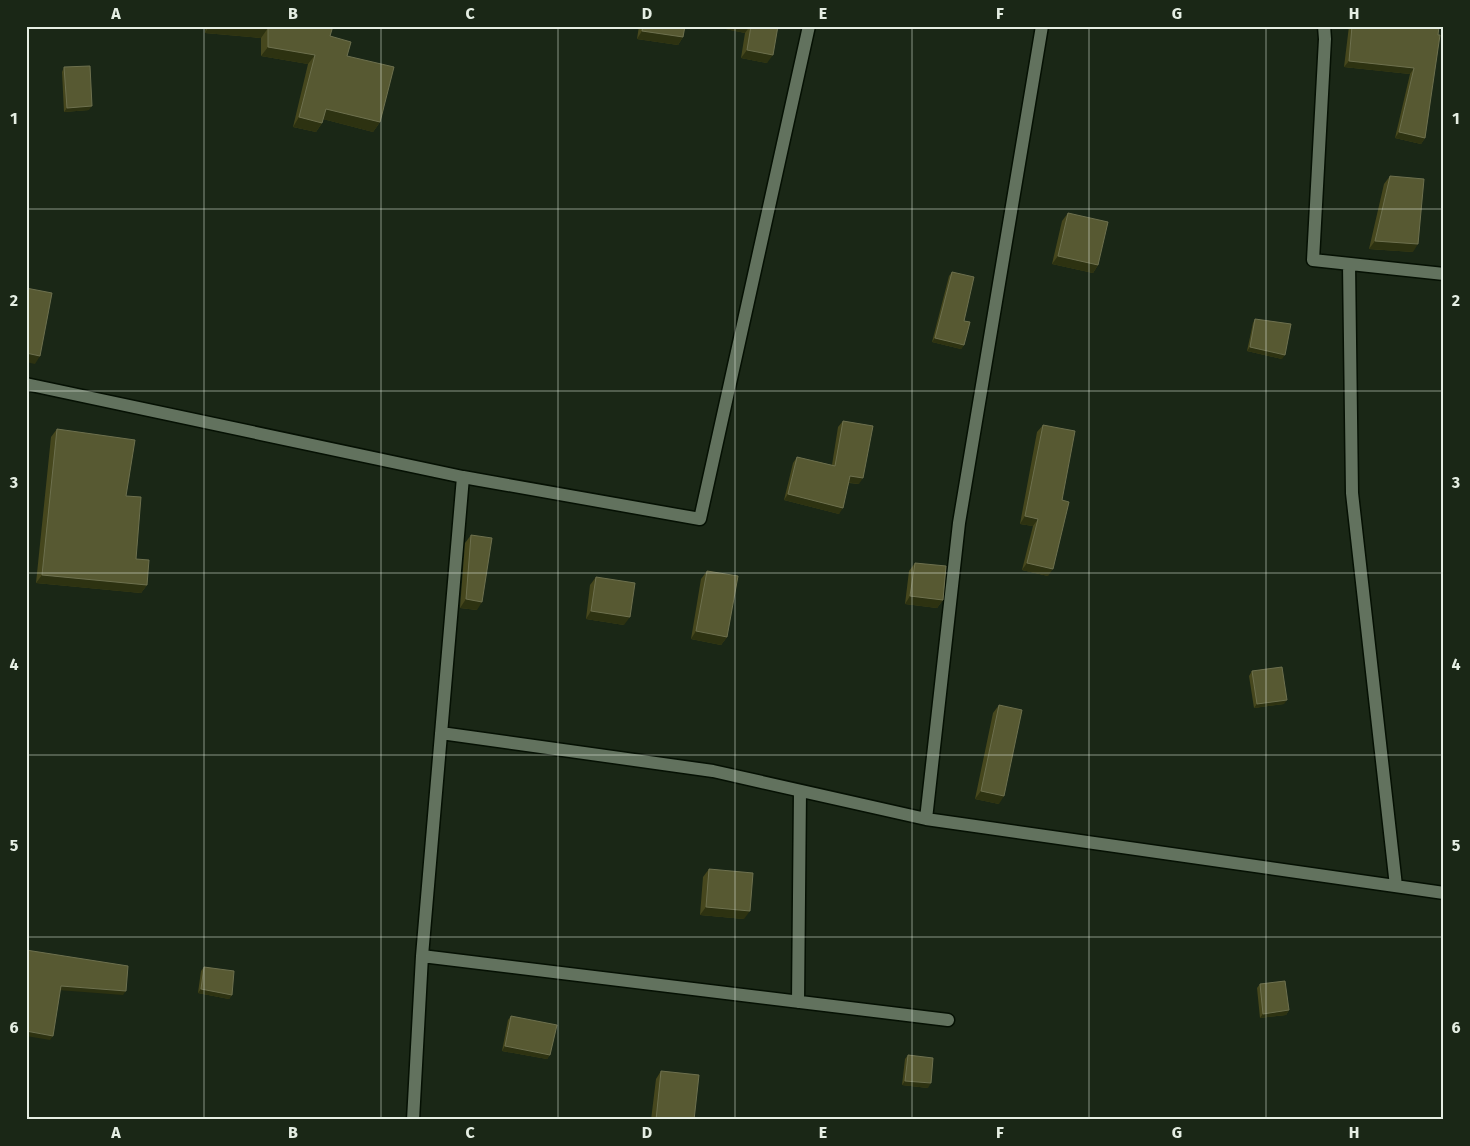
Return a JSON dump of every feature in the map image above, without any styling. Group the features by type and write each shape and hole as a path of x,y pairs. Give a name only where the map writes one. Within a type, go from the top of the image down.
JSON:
{"street":[{"path":"26,384 463,477 700,519 809,26"},
{"path":"926,819 959,523 1042,26"},
{"path":"1324,26 1325,40 1313,260 1444,274"},
{"path":"1349,264 1352,493 1396,886"},
{"path":"413,1120 422,956 463,477"},
{"path":"441,733 713,771 926,819 1444,893"},
{"path":"798,1002 800,791"},
{"path":"422,956 948,1020"}],"building":[{"path":"248,26 333,26 330,36 351,42 347,56 394,67 380,122 326,109 322,123 299,117 315,55 268,47 268,28"},
{"path":"643,26 685,26 683,37 642,31"},
{"path":"751,26 778,26 773,55 747,50"},
{"path":"1352,26 1439,26 1438,35 1440,35 1425,138 1399,132 1414,68 1349,61"},
{"path":"90,66 92,106 67,108 64,67"},
{"path":"1390,176 1424,179 1418,244 1375,241"},
{"path":"1068,213 1108,222 1098,265 1058,256"},
{"path":"952,272 974,277 964,321 970,322 964,345 935,338"},
{"path":"26,288 52,293 40,356 26,353"},
{"path":"1255,319 1291,324 1285,355 1250,347"},
{"path":"843,421 873,426 863,478 850,476 843,508 788,494 797,457 835,466"},
{"path":"1043,425 1075,431 1062,500 1069,502 1053,569 1027,563 1038,519 1025,516"},
{"path":"57,429 135,440 126,496 141,497 136,559 149,560 147,585 42,575"},
{"path":"471,535 492,538 482,602 466,599"},
{"path":"915,563 946,566 943,600 910,596"},
{"path":"707,571 738,576 727,637 696,631"},
{"path":"596,577 635,583 630,617 591,611"},
{"path":"1282,667 1287,700 1257,704 1252,671"},
{"path":"999,705 1022,710 1004,796 981,791"},
{"path":"709,869 753,873 750,911 706,907"},
{"path":"26,950 128,966 126,991 61,986 53,1036 26,1031"},
{"path":"204,967 234,971 232,995 201,989"},
{"path":"1285,981 1289,1010 1263,1014 1260,984"},
{"path":"511,1016 557,1025 550,1055 505,1046"},
{"path":"908,1055 933,1058 931,1083 905,1081"},
{"path":"661,1071 699,1075 694,1120 656,1120"}]}
